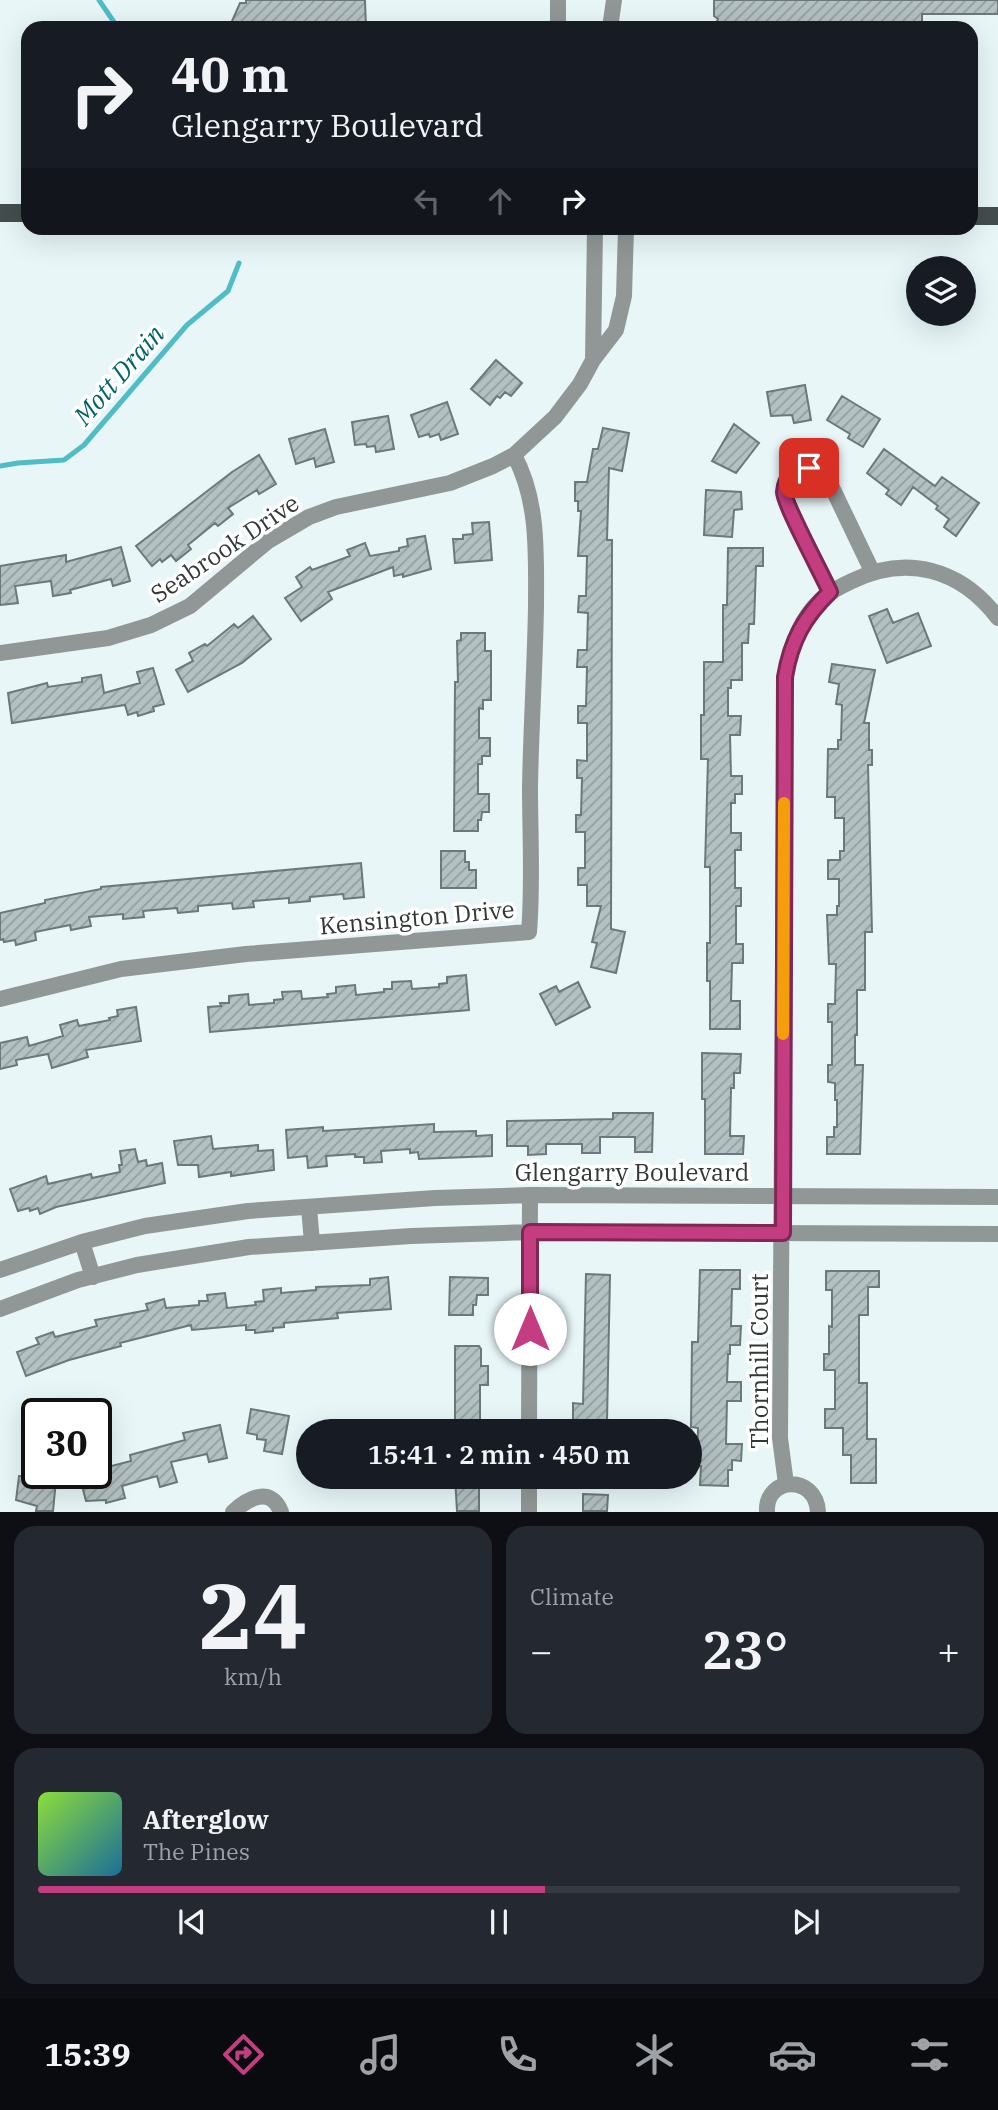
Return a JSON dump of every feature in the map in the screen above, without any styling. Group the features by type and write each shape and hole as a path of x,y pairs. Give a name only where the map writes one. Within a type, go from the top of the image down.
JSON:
{"main road":[{"path":"0,213 21,213"},
{"path":"978,216 998,216"}],"street":[{"path":"558,0 558,21"},
{"path":"611,21 614,0"},
{"name":"Seabrook Drive","path":"593,360 595,235"},
{"name":"Seabrook Drive","path":"0,653 108,638 151,625 190,606 268,541 309,517 336,507 450,483 493,466 514,454 555,417 616,330 624,296 625,235"},
{"name":"Kensington Drive","path":"0,999 121,969 246,954 529,932 532,894 530,787 536,661 536,532 523,471 514,454"},
{"path":"872,571 827,477 814,468 796,471 787,480 785,498 830,592 872,571 914,568 951,578 976,593 998,618"},
{"name":"Thornhill Court","path":"786,1484 780,1438 785,677 789,652 799,629 812,609 830,592"},
{"path":"529,1419 530,1195"},
{"name":"Glengarry Boulevard","path":"0,1270 82,1242 145,1226 196,1217 309,1207 435,1198 530,1195 998,1196"},
{"path":"309,1207 312,1243"},
{"path":"0,1309 93,1277 193,1255 249,1247 411,1236 530,1232 998,1234"},
{"path":"82,1242 93,1277"},
{"path":"767,1511 770,1496 786,1484 806,1487 818,1503 818,1511"},
{"path":"529,1489 529,1511"},
{"path":"233,1511 246,1500 260,1496 272,1499 281,1511"}],"building":[{"path":"246,0 365,0 366,21 232,21 240,3 246,3"},
{"path":"714,0 998,0 998,14 922,14 922,21 717,21 714,16"},
{"path":"496,360 522,383 511,396 505,392 500,398 497,396 490,405 471,389"},
{"path":"805,385 811,420 794,423 792,415 771,416 767,392"},
{"path":"842,396 880,419 863,447 848,438 850,434 827,420"},
{"path":"447,402 458,434 441,440 439,434 419,437 411,415"},
{"path":"388,416 394,449 376,452 375,446 355,445 352,422"},
{"path":"734,424 759,443 736,473 712,461"},
{"path":"603,428 629,433 622,471 609,468 607,540 612,540 611,929 625,932 616,973 591,967 597,943 592,942 601,906 587,906 587,885 578,885 578,868 585,868 585,832 576,832 576,815 581,815 582,778 577,778 577,760 587,761 587,723 578,723 578,706 586,706 587,667 577,667 578,650 587,650 588,613 578,612 579,596 586,596 587,556 578,556 581,511 578,511 578,501 575,501 575,482 587,482 593,449 598,449"},
{"path":"325,429 334,462 316,467 314,458 296,464 289,439"},
{"path":"884,449 935,486 942,477 979,503 956,536 944,527 949,519 936,509 938,506 913,487 901,505 886,494 889,490 867,473"},
{"path":"259,455 276,484 259,494 257,490 228,508 233,514 218,526 215,523 188,545 191,549 176,561 171,555 152,566 136,546 232,472"},
{"path":"706,490 741,492 742,509 734,510 732,537 704,535"},
{"path":"489,522 492,560 455,563 453,539 463,539 463,535 473,534 472,523"},
{"path":"425,536 431,569 403,577 403,574 394,576 393,567 328,592 332,599 301,621 285,598 302,587 296,577 310,567 312,570 350,556 347,550 365,543 370,556 399,551 399,548 408,546 407,539"},
{"path":"121,547 130,581 113,586 111,579 70,590 71,593 53,596 51,581 15,586 18,603 0,605 0,566 66,555 66,562"},
{"path":"728,548 763,548 763,566 756,566 754,624 749,624 748,643 742,643 742,680 731,680 731,688 728,688 728,716 741,716 740,735 730,735 731,776 742,776 742,794 735,794 735,803 731,803 731,833 741,833 741,850 735,850 735,888 741,888 741,906 736,906 736,944 743,944 743,963 732,963 731,1001 740,1001 740,1029 710,1029 707,943 710,943 710,867 705,867 708,759 701,759 701,715 704,715 704,662 723,662 723,605 727,605"},
{"path":"887,609 893,623 918,613 931,646 887,663 869,616"},
{"path":"253,616 271,639 242,663 188,692 176,670 193,661 189,653 205,644 207,646 234,624 238,628"},
{"path":"461,633 485,633 485,651 491,651 491,700 483,700 483,709 479,708 479,738 490,738 490,756 482,756 482,764 478,764 478,794 489,794 489,812 482,812 481,820 478,820 478,831 454,831 455,682 458,682 457,641 461,640"},
{"path":"832,664 875,670 864,723 869,723 869,750 872,750 872,765 868,765 872,932 865,932 865,990 857,990 855,1065 863,1065 860,1154 827,1154 827,1137 834,1137 834,1127 837,1127 837,1100 835,1083 828,1082 828,1065 832,1065 832,1022 828,1022 828,1004 835,1004 836,964 829,964 827,915 837,915 839,906 839,879 828,879 828,860 840,860 840,851 844,851 844,818 835,818 835,797 827,797 828,749 838,749 838,740 841,740 842,705 836,704 839,684 829,682"},
{"path":"153,668 164,704 153,707 154,711 138,716 137,712 128,715 125,705 12,723 8,693 47,683 48,687 82,682 82,678 101,675 104,693 140,683 137,672"},
{"path":"441,851 465,851 465,862 469,862 469,870 476,870 476,888 441,888"},
{"path":"361,863 364,897 344,899 343,894 310,897 310,901 289,903 289,898 253,901 254,907 233,909 232,903 198,906 198,911 178,913 177,908 143,911 144,917 123,919 123,914 89,917 91,926 71,930 70,925 35,932 36,940 16,945 15,940 0,940 0,913 101,887"},
{"path":"466,975 469,1010 210,1032 208,1007 229,1003 229,996 248,994 249,1005 274,1003 274,1000 283,999 282,992 301,991 302,999 328,997 327,994 336,993 336,987 355,985 356,995 384,992 384,989 392,989 392,982 411,981 412,989 439,987 439,984 447,983 447,977"},
{"path":"578,982 590,1007 556,1025 540,994 556,986 559,992"},
{"path":"136,1007 141,1041 86,1050 88,1057 52,1068 48,1054 16,1060 17,1065 0,1069 0,1043 27,1037 29,1046 63,1036 60,1025 77,1020 79,1026 110,1020 109,1018 118,1016 117,1010"},
{"path":"702,1053 741,1054 740,1073 734,1073 734,1088 731,1088 730,1136 744,1136 743,1154 705,1154"},
{"path":"613,1113 653,1113 652,1152 635,1152 635,1137 600,1137 600,1153 582,1153 582,1144 546,1144 546,1154 528,1155 528,1146 507,1146 507,1121 613,1119"},
{"path":"434,1124 434,1132 476,1131 476,1136 492,1135 492,1156 419,1159 418,1152 410,1153 410,1149 381,1151 382,1162 364,1163 364,1157 355,1157 355,1154 326,1156 327,1166 308,1168 307,1156 288,1158 286,1130 323,1127 323,1131"},
{"path":"211,1136 213,1149 258,1145 258,1151 273,1150 274,1170 199,1177 198,1165 178,1165 174,1141"},
{"path":"135,1149 138,1162 146,1160 147,1166 162,1163 165,1183 56,1207 40,1214 38,1208 18,1211 10,1189 46,1176 48,1184 91,1174 92,1178 120,1172 120,1151"},
{"path":"700,1270 740,1270 740,1289 732,1289 731,1326 741,1326 740,1345 730,1345 727,1382 741,1382 741,1401 727,1401 726,1444 742,1444 741,1461 732,1460 732,1470 728,1470 728,1486 702,1485 702,1419 691,1419 692,1342 698,1342"},
{"path":"826,1271 879,1271 879,1287 868,1287 868,1315 859,1315 859,1383 867,1383 867,1439 876,1439 876,1483 851,1483 851,1455 843,1455 843,1428 825,1428 825,1409 835,1409 835,1370 824,1370 824,1354 829,1354 829,1326 832,1327 832,1290 826,1290"},
{"path":"586,1274 610,1275 607,1419 573,1419 573,1403 583,1404"},
{"path":"388,1277 391,1309 337,1313 338,1318 284,1323 284,1327 273,1328 273,1331 255,1333 255,1330 246,1330 246,1325 192,1330 191,1325 120,1343 121,1346 69,1360 26,1376 17,1352 39,1344 36,1338 53,1332 55,1337 97,1326 95,1320 148,1310 146,1304 164,1299 166,1308 199,1305 199,1301 208,1301 207,1295 225,1293 227,1308 256,1305 255,1302 264,1301 263,1290 281,1288 281,1293 316,1290 316,1287 370,1285 370,1279"},
{"path":"450,1277 488,1278 488,1295 477,1295 473,1315 449,1315"},
{"path":"455,1346 479,1346 481,1366 488,1366 488,1385 480,1385 480,1419 455,1419"},
{"path":"251,1409 289,1416 282,1454 264,1451 266,1440 257,1439 257,1435 247,1433"},
{"path":"220,1425 227,1458 209,1462 207,1454 171,1462 177,1482 160,1487 157,1476 122,1486 125,1498 106,1503 106,1500 86,1501 83,1489 112,1489 112,1466 131,1461 130,1455 185,1440 183,1433"},
{"path":"19,1476 21,1489 55,1489 53,1511 36,1511 37,1506 16,1500"},
{"path":"456,1489 479,1489 479,1511 457,1511"},
{"path":"583,1494 608,1495 607,1511 583,1511"}],"waterway":[{"name":"Mott Drain","path":"99,0 113,21"},
{"name":"Mott Drain","path":"0,466 64,460 84,445 187,325 228,291 239,263"}],"slow traffic":[{"path":"783,1034 784,803"}],"route":[{"path":"530,1329 530,1232 783,1233 785,677 789,652 799,629 812,609 830,592 785,498 784,491 791,474 801,468 809,468"}]}
